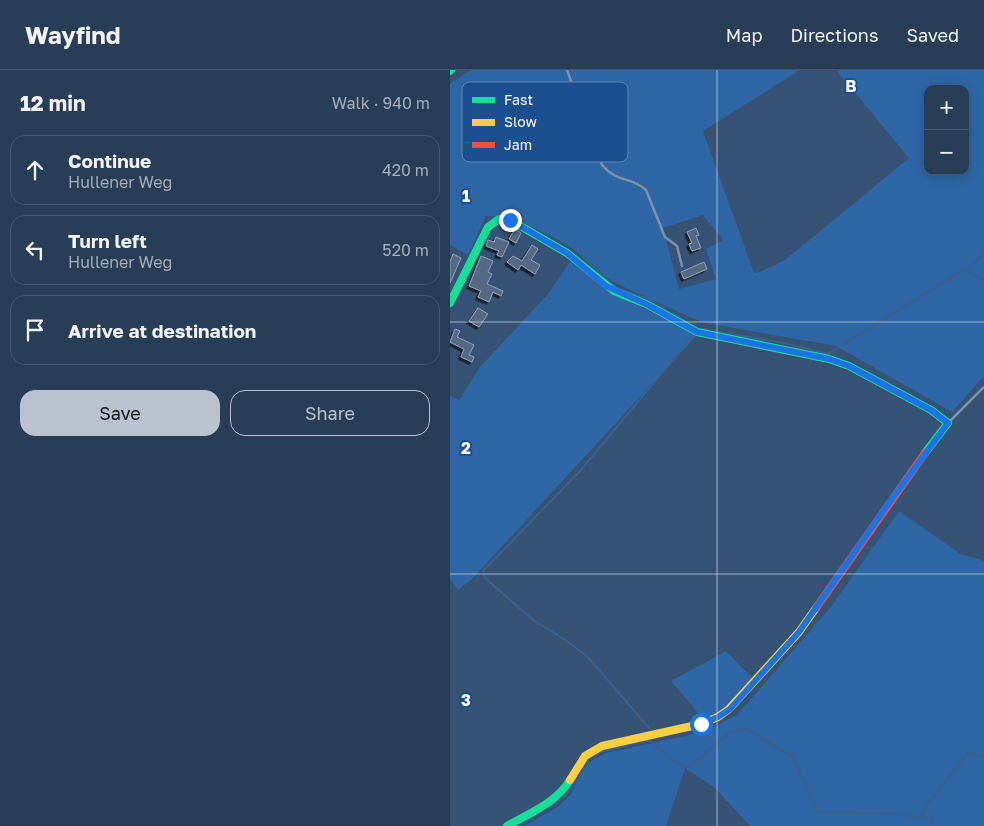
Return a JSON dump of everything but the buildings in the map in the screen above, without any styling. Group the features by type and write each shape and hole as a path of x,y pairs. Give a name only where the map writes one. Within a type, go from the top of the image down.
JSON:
{"street":[{"path":"450,303 488,227 499,219 510,220 567,253 606,286 646,304 697,332 829,359 849,366 931,410 948,423 891,500 799,632 730,709 718,717 701,724 602,746 593,750 585,756 564,790 555,799 507,826"}],"lane":[{"path":"567,70 571,82"},
{"path":"601,162 612,176 640,184 646,190 665,237 677,246 682,266"},
{"path":"948,423 984,387"}],"shaded area":[{"path":"470,70 800,70 703,131 754,273 785,260 909,158 836,70 984,70 984,376 952,412 836,346 705,323 687,316 613,282 576,251 553,237 513,218 486,216 468,255 450,245 450,84","holes":["703,215 723,240 706,249 716,279 679,289 663,228"]},
{"path":"571,260 610,292 697,335 471,580 458,590 450,579 450,396 459,400 480,367 548,294"},
{"path":"899,511 962,555 984,561 984,826 750,826 714,787 685,768 666,826 524,826 559,806 571,794 578,778 589,762 606,753 703,732 737,715 830,608"},
{"path":"726,651 752,678 725,708 704,720 671,681"}],"waterway":[{"path":"580,249 583,257 615,287 648,299 699,329 707,329"},
{"path":"967,269 984,254"},
{"path":"714,331 784,343 828,354 963,270 984,281"},
{"path":"649,728 588,657 564,639 533,620 485,578 483,571 580,471 692,337"},
{"path":"518,826 565,796 589,758 600,752 645,740 650,741 676,763 687,767 692,765 731,731 743,729 753,732 793,756 817,812 884,813 920,817 968,752 984,757"},
{"path":"922,815 932,820 933,826"}],"traffic: fast":[{"path":"450,303 488,227 499,219 510,220 567,253 614,291 646,304 697,332 829,359 849,366 931,410 948,423 925,453"},
{"path":"507,826 550,801 570,780"}],"traffic: slow":[{"path":"570,780 585,756 602,746 701,724 718,717 729,709 799,632 816,608"}],"traffic: jam":[{"path":"816,608 925,453"}],"route":[{"path":"510,220 567,253 614,291 646,304 697,332 829,359 849,366 931,410 948,423 891,500 799,632 730,709 718,717 701,724"}]}
